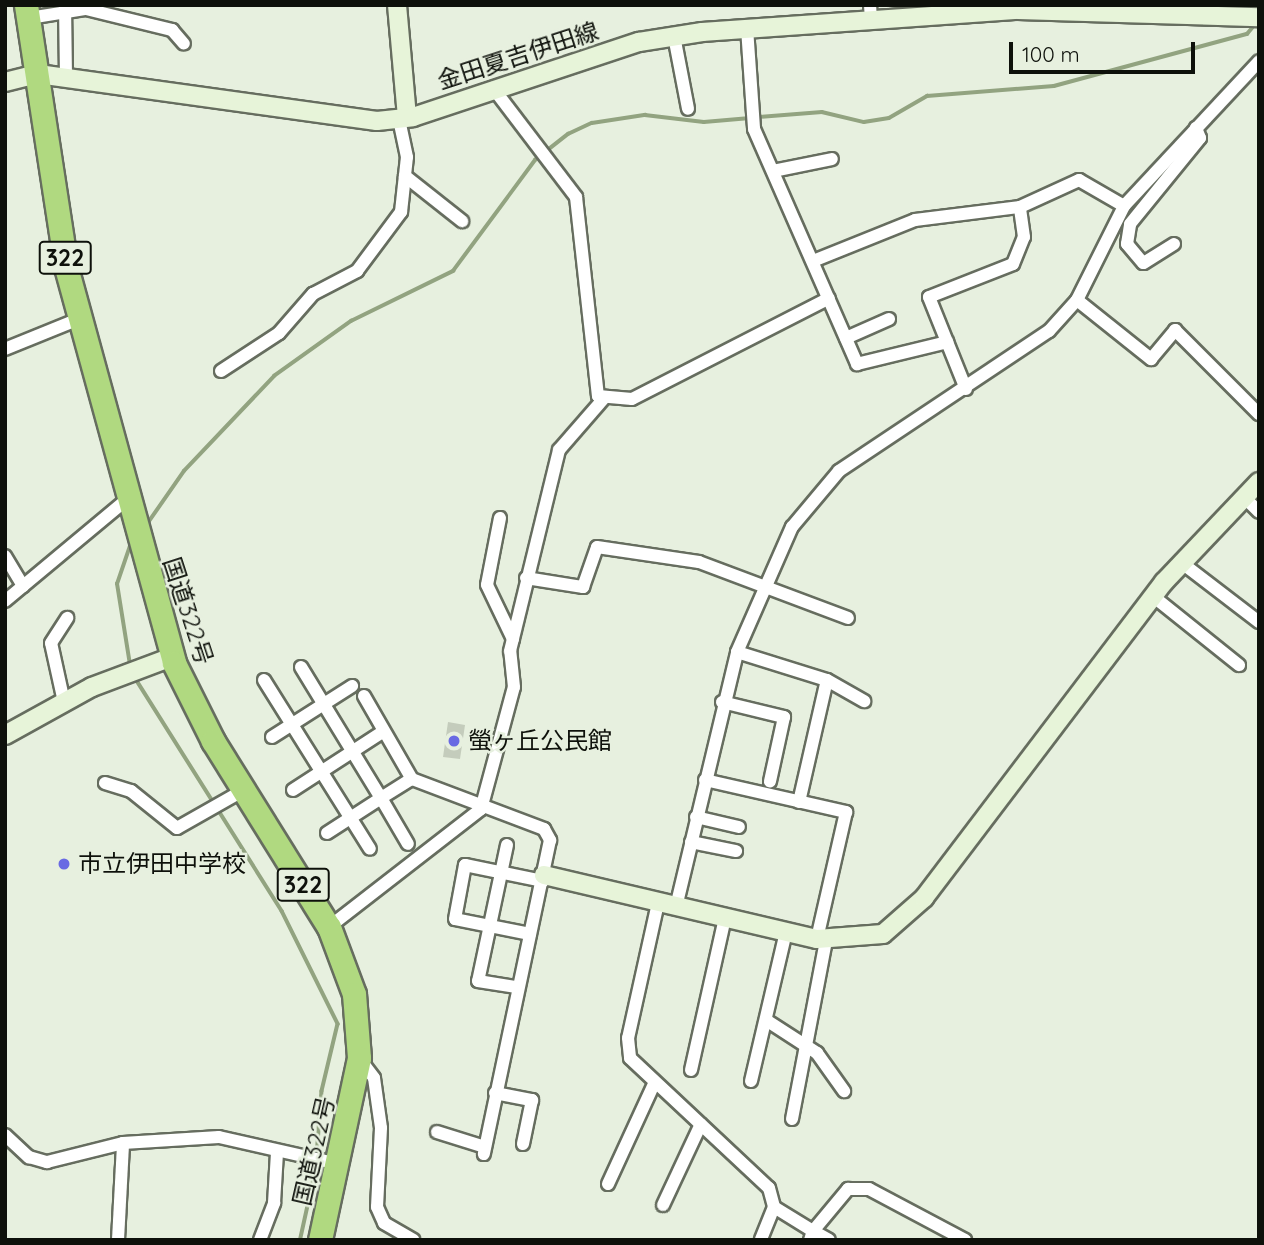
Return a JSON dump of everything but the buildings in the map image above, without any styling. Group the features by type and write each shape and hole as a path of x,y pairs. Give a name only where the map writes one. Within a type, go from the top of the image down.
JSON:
{"highway":[{"name":"国道322号","path":"28,12 79,319 126,503 172,657 244,790 328,927 354,994 359,1058 333,1163 320,1240"}],"street":[{"path":"221,371 279,333 313,294 357,271 401,212 405,176 397,5"},
{"path":"65,8 66,77"},
{"name":"金田夏吉伊田線","path":"5,82 38,74 335,119 403,118 493,88 674,36 871,13 1023,8 1240,12"},
{"path":"28,12 86,9 172,30 184,44"},
{"path":"747,28 752,117 857,364 947,342"},
{"path":"674,36 688,108"},
{"path":"677,907 722,702 737,652 792,527 839,471 966,389 1049,331 1077,300 1124,206 1259,61"},
{"path":"493,88 540,155 576,197 581,212 583,281 598,396 632,399 829,298"},
{"path":"1174,244 1143,263 1127,244 1130,224 1200,138 1196,128"},
{"path":"773,171 832,159"},
{"path":"405,176 462,221"},
{"path":"813,261 915,220 1020,207 1079,180 1124,206"},
{"path":"966,389 929,297 1013,264 1024,237 1020,207"},
{"path":"1077,300 1152,359 1175,330 1259,414"},
{"path":"5,349 79,319"},
{"path":"846,338 889,319"},
{"path":"328,927 481,809 514,687 513,639 559,450 605,397"},
{"path":"530,934 455,919 465,865 544,878 821,940 883,934 901,924 1154,597 1182,563 1259,482"},
{"path":"1244,497 1259,512"},
{"path":"5,601 126,503"},
{"path":"500,519 487,585 513,639"},
{"path":"526,578 583,587 597,547 699,562 848,618"},
{"path":"5,556 23,586"},
{"path":"1182,563 1259,622"},
{"path":"1154,597 1239,665"},
{"path":"64,702 51,643 66,618"},
{"path":"737,652 827,680 864,701"},
{"path":"5,735 64,702 172,657"},
{"path":"301,667 408,844"},
{"path":"264,680 370,849"},
{"path":"799,802 827,680"},
{"path":"272,737 352,686"},
{"path":"364,696 412,779 481,809 544,829 550,840 484,1150 437,1132"},
{"path":"722,702 783,717 770,781"},
{"path":"293,790 384,731"},
{"path":"327,832 412,779"},
{"path":"705,780 846,812 821,940 808,1049 792,1119"},
{"path":"105,783 131,791 177,828 244,790"},
{"path":"696,817 740,827"},
{"path":"691,842 736,851"},
{"path":"507,845 478,981 517,987"},
{"path":"658,903 628,1038 630,1058 757,1174 774,1207 812,1236 829,1240"},
{"path":"691,1070 725,918"},
{"path":"751,1081 786,932"},
{"path":"766,1020 808,1049 844,1091"},
{"path":"359,1058 374,1078 381,1128 377,1207 384,1223 413,1240"},
{"path":"608,1184 655,1082"},
{"path":"495,1093 532,1100 523,1144"},
{"path":"663,1205 701,1124"},
{"path":"5,1135 29,1157 47,1163 123,1143 219,1137 333,1163"},
{"path":"118,1240 123,1143"},
{"path":"261,1240 274,1203 277,1152"},
{"path":"812,1236 848,1189 869,1189 965,1240"},
{"path":"761,1240 774,1207"}],"waterway":[{"path":"758,117 822,112 864,122 889,118 927,96 1054,86 1247,34 1257,22"},
{"path":"145,527 184,471 274,376 351,321 453,271 535,160 568,134 592,123 645,115 704,122 750,118"},
{"path":"130,665 117,584 131,543"},
{"path":"134,676 282,911 338,1024 322,1091 317,1156"},
{"path":"300,1240 317,1163"}],"place":[{"name":"螢ヶ丘公民館","path":"454,741"},
{"name":"市立伊田中学校","path":"64,864"}]}
